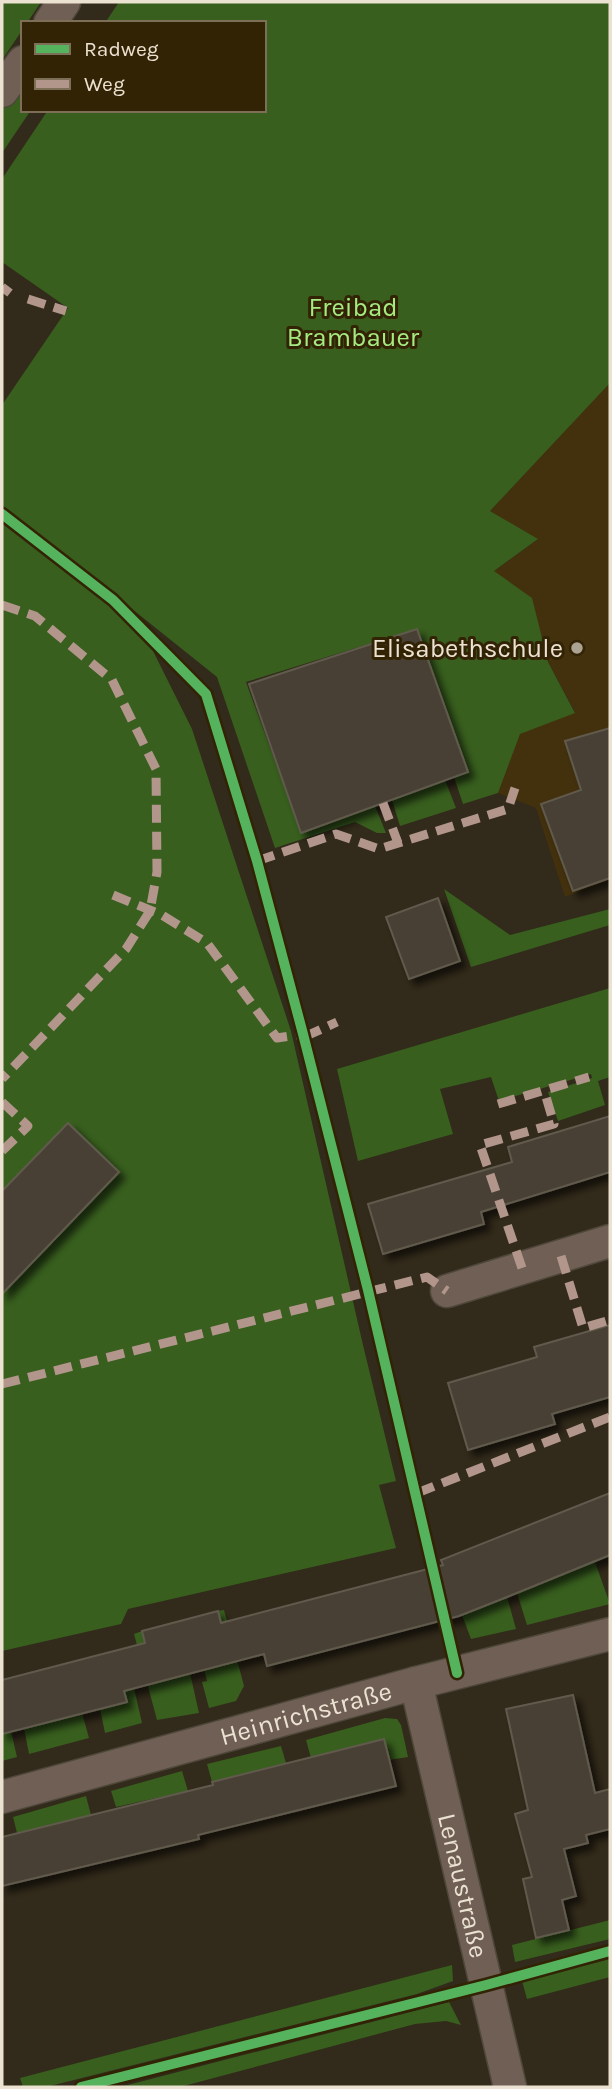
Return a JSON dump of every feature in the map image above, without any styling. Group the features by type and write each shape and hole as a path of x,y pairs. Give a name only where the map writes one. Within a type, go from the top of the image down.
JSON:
{"street":[{"path":"51,21 64,2"},
{"path":"2,92 21,65"},
{"path":"447,1292 610,1241"},
{"name":"Heinrichstraße","path":"2,1797 416,1683 610,1634"},
{"name":"Lenaustraße","path":"416,1683 510,2087"}],"shaded area":[{"name":"Elisabethschule","path":"610,383 610,880 565,897 536,808 498,793 519,734 575,712 548,662 540,633 494,571 537,540 490,511"}],"green space":[{"path":"2,2 41,2 28,21 21,21 21,32 2,60"},
{"name":"Freibad Brambauer","path":"119,2 610,2 610,383 490,511 538,539 494,571 532,598 548,662 575,713 520,734 498,793 463,804 454,777 468,772 417,629 246,682 301,832 375,806 386,833 377,833 355,822 275,848 217,677 2,505 2,405 68,308 2,262 2,179 47,112 266,112 266,21 106,21"},
{"path":"21,79 21,112 30,112 2,153 2,106"},
{"path":"2,522 91,587 153,651 192,729 291,1031 396,1481 379,1485 396,1548 128,1609 121,1624 2,1651"},
{"path":"445,780 456,808 400,826 392,800"},
{"path":"444,889 510,935 610,909 610,925 471,967"},
{"path":"610,988 610,1077 598,1081 605,1105 558,1121 548,1092 592,1078 591,1074 499,1101 491,1077 440,1089 453,1134 358,1161 337,1069"},
{"path":"595,1562 610,1604 527,1625 517,1593"},
{"path":"507,1597 516,1629 471,1639 462,1615"},
{"path":"224,1610 244,1686 236,1701 209,1708 202,1682 207,1681 204,1669 231,1662 218,1611"},
{"path":"142,1631 155,1682 190,1673 199,1713 157,1720 134,1634"},
{"path":"125,1649 142,1723 105,1733 100,1709 126,1702 114,1651"},
{"path":"82,1713 89,1738 29,1754 24,1728"},
{"path":"385,1718 397,1719 401,1725 408,1757 389,1760 311,1758 306,1740"},
{"path":"11,1731 17,1757 2,1761 2,1734"},
{"path":"281,1746 286,1763 212,1782 207,1764"},
{"path":"182,1771 188,1791 116,1807 111,1791"},
{"path":"86,1796 91,1815 17,1833 13,1817"},
{"path":"610,1920 610,1939 515,1962 512,1945"},
{"path":"610,1959 610,1977 527,1999 522,1981"},
{"path":"452,1965 453,1981 417,1994 46,2087 23,2087 20,2078"},
{"path":"449,2002 461,2025 446,2021 415,2024 180,2087 120,2087"}],"building":[{"path":"417,629 468,772 301,833 249,684"},
{"path":"610,728 610,878 573,891 541,804 581,790 565,741"},
{"path":"438,898 460,961 409,979 386,917"},
{"path":"610,1116 610,1172 481,1212 484,1224 383,1254 368,1204 512,1162 508,1147"},
{"path":"68,1123 119,1172 2,1294 2,1191"},
{"path":"610,1325 610,1397 552,1414 555,1424 468,1450 448,1383 537,1357 534,1347"},
{"path":"610,1493 610,1555 507,1597 459,1616 267,1666 264,1654 124,1691 127,1702 2,1734 2,1680 145,1643 142,1631 218,1611 221,1623 443,1565 441,1560"},
{"path":"573,1695 595,1793 610,1789 610,1829 586,1835 588,1843 564,1849 576,1896 562,1900 569,1930 536,1938 523,1879 532,1877 515,1814 528,1810 506,1709"},
{"path":"384,1739 396,1786 198,1835 199,1839 2,1886 2,1837"}],"marked path":[{"path":"2,287 10,293"},
{"path":"28,299 66,311"},
{"path":"2,605 35,616 112,680 156,769 157,872 150,911 126,949 2,1079"},
{"path":"257,861 336,834 379,849 508,809 515,788"},
{"path":"383,803 398,843"},
{"path":"113,895 162,915 207,943 277,1038 303,1034"},
{"path":"304,1037 337,1022"},
{"path":"498,1104 589,1077"},
{"path":"522,1268 480,1145 554,1124 544,1090"},
{"path":"2,1102 28,1126 2,1151"},
{"path":"561,1256 583,1328 610,1320"},
{"path":"2,1384 427,1277 447,1291"},
{"path":"417,1493 610,1417"}],"cycle path":[{"path":"2,514 113,600 206,694 257,861 303,1034 368,1290 457,1673"},
{"path":"81,2087 610,1951"}],"place":[{"name":"Elisabethschule","path":"577,648"}]}
